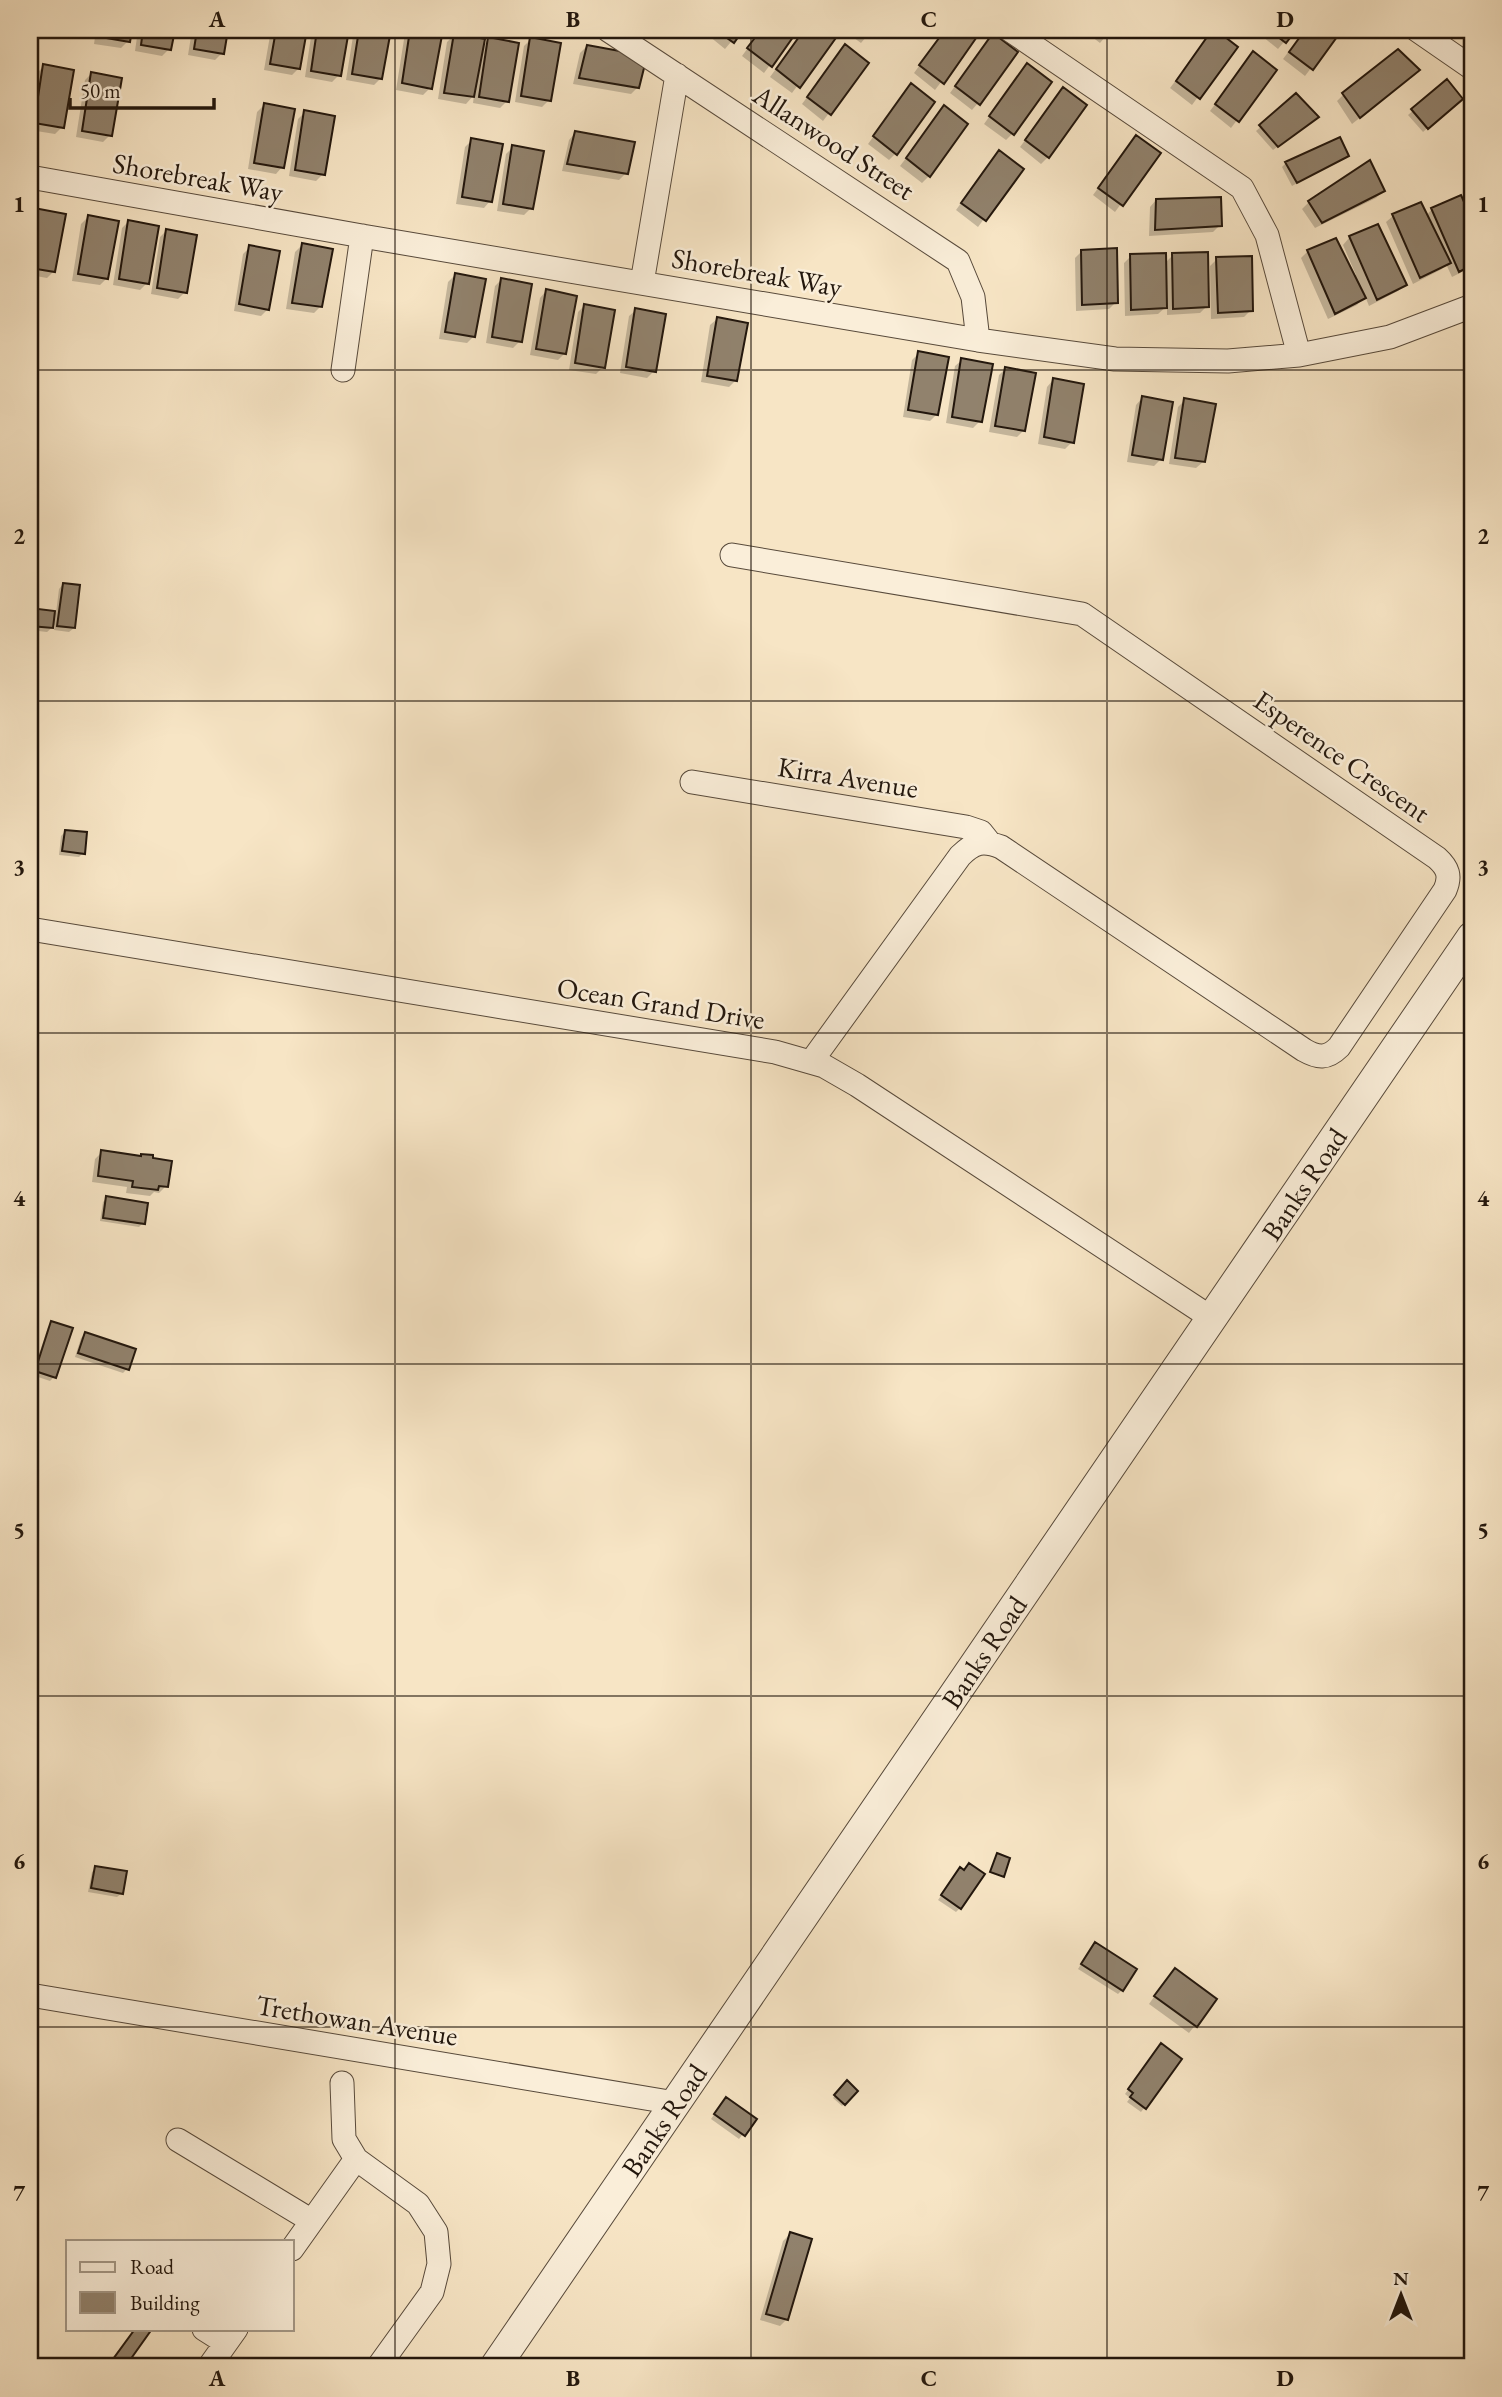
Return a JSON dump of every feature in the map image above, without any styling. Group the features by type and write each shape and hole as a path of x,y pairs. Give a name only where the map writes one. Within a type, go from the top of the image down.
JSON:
{"street":[{"name":"Allanwood Street","path":"608,30 958,261 973,297 978,340"},
{"path":"1010,30 1242,188 1267,235 1299,355"},
{"path":"1417,30 1472,68"},
{"path":"642,283 677,75"},
{"name":"Shorebreak Way","path":"30,177 978,340 1115,359 1228,362 1299,355 1390,337 1472,306"},
{"path":"343,370 362,236"},
{"name":"Esperence Crescent","path":"732,555 1083,614 1437,858 1445,864 1449,880 1445,890 1339,1048 1329,1056 1322,1057 1304,1050 1001,847 989,842"},
{"name":"Kirra Avenue","path":"692,782 966,827 981,832 989,842"},
{"path":"811,1062 960,856 971,845 989,842"},
{"name":"Ocean Grand Drive","path":"30,929 775,1052 824,1066 1213,1318"},
{"name":"Banks Road","path":"495,2367 1472,937"},
{"name":"Trethowan Avenue","path":"30,1996 675,2103"},
{"path":"342,2083 345,2139 356,2159 418,2204 436,2232 439,2264 432,2292 378,2367"},
{"path":"178,2140 312,2221"},
{"path":"294,2246 356,2159"},
{"path":"208,2330 231,2336 209,2367"}],"path":[{"path":"1459,30 1472,39"}],"building":[{"path":"101,30 132,30 130,42 100,37"},
{"path":"143,30 175,30 171,50 141,45"},
{"path":"197,30 228,30 224,54 194,49"},
{"path":"276,30 307,30 300,69 270,64"},
{"path":"317,30 349,30 341,76 311,71"},
{"path":"359,30 391,30 382,79 352,74"},
{"path":"410,30 443,30 432,89 402,83"},
{"path":"716,30 743,30 734,43"},
{"path":"761,30 798,30 772,67 747,48"},
{"path":"804,30 831,30 838,35 800,88 776,69"},
{"path":"945,30 981,31 944,84 919,65"},
{"path":"1212,30 1216,30 1238,47 1200,99 1176,81"},
{"path":"1269,30 1296,30 1286,43"},
{"path":"1305,30 1342,30 1313,70 1289,52"},
{"path":"454,33 485,39 474,97 444,93"},
{"path":"993,33 1018,52 980,105 955,86"},
{"path":"488,37 519,43 509,102 479,97"},
{"path":"530,37 561,43 551,101 521,96"},
{"path":"845,44 869,63 831,115 807,97"},
{"path":"587,45 647,56 639,88 579,78"},
{"path":"1398,49 1420,70 1360,118 1342,93"},
{"path":"1253,51 1277,70 1239,122 1215,104"},
{"path":"1027,63 1052,82 1014,135 989,116"},
{"path":"43,64 74,70 64,128 34,123"},
{"path":"91,72 122,78 112,136 82,131"},
{"path":"1447,79 1463,99 1428,129 1411,109"},
{"path":"911,83 935,102 897,155 873,136"},
{"path":"1063,87 1087,105 1049,158 1025,140"},
{"path":"1296,93 1319,117 1278,147 1259,125"},
{"path":"264,103 295,109 284,168 254,163"},
{"path":"944,105 968,124 930,177 906,158"},
{"path":"304,110 335,116 325,175 295,170"},
{"path":"575,131 635,142 628,174 567,164"},
{"path":"1136,135 1161,153 1123,206 1098,188"},
{"path":"1340,137 1349,156 1297,183 1285,162"},
{"path":"471,138 503,144 492,202 462,197"},
{"path":"512,145 544,151 533,209 503,204"},
{"path":"999,150 1024,169 986,221 961,203"},
{"path":"1370,160 1385,191 1322,223 1308,201"},
{"path":"1461,195 1472,220 1472,265 1459,272 1431,208"},
{"path":"1221,197 1222,226 1155,230 1156,199"},
{"path":"1421,202 1451,263 1420,278 1392,214"},
{"path":"34,208 66,214 55,272 30,268"},
{"path":"88,215 119,221 108,279 78,274"},
{"path":"128,220 159,226 149,284 119,279"},
{"path":"1378,224 1407,285 1377,300 1349,236"},
{"path":"166,229 197,235 187,293 157,288"},
{"path":"1336,238 1366,298 1335,314 1307,250"},
{"path":"302,243 333,249 322,307 292,303"},
{"path":"249,245 280,251 269,310 239,304"},
{"path":"1117,248 1118,303 1082,305 1081,250"},
{"path":"1208,252 1209,307 1173,309 1172,253"},
{"path":"1166,253 1167,308 1131,310 1130,254"},
{"path":"1252,256 1253,311 1218,313 1216,257"},
{"path":"455,273 486,279 475,337 445,332"},
{"path":"501,278 532,284 522,342 492,337"},
{"path":"546,289 577,296 566,354 536,349"},
{"path":"584,304 615,310 605,368 575,363"},
{"path":"635,308 666,314 656,372 626,367"},
{"path":"717,317 748,323 737,381 707,376"},
{"path":"918,351 949,357 938,415 908,410"},
{"path":"961,358 993,364 982,422 952,417"},
{"path":"1005,367 1036,373 1025,431 995,426"},
{"path":"1053,378 1084,384 1074,443 1044,437"},
{"path":"1142,396 1173,402 1163,460 1132,455"},
{"path":"1184,398 1216,404 1205,462 1175,458"},
{"path":"63,583 80,585 75,628 57,626"},
{"path":"30,608 55,611 53,628 30,626"},
{"path":"65,830 87,832 85,854 62,851"},
{"path":"101,1150 141,1156 153,1155 153,1158 172,1161 168,1187 159,1186 158,1190 132,1187 133,1181 98,1176"},
{"path":"106,1196 148,1203 145,1224 103,1218"},
{"path":"51,1321 73,1328 56,1378 35,1371"},
{"path":"85,1332 136,1349 129,1370 78,1353"},
{"path":"997,1853 1010,1858 1004,1877 990,1872"},
{"path":"969,1863 985,1874 961,1909 941,1895 960,1867 964,1870"},
{"path":"95,1866 127,1871 123,1894 91,1888"},
{"path":"1095,1942 1137,1969 1123,1991 1081,1964"},
{"path":"1175,1968 1217,1999 1197,2027 1154,1996"},
{"path":"1161,2043 1182,2059 1146,2109 1130,2097 1133,2093 1128,2089"},
{"path":"847,2080 858,2091 845,2105 834,2095"},
{"path":"726,2097 757,2119 745,2136 714,2114"},
{"path":"790,2232 812,2239 788,2320 766,2314"},
{"path":"134,2330 151,2330 125,2367 108,2366"}]}
